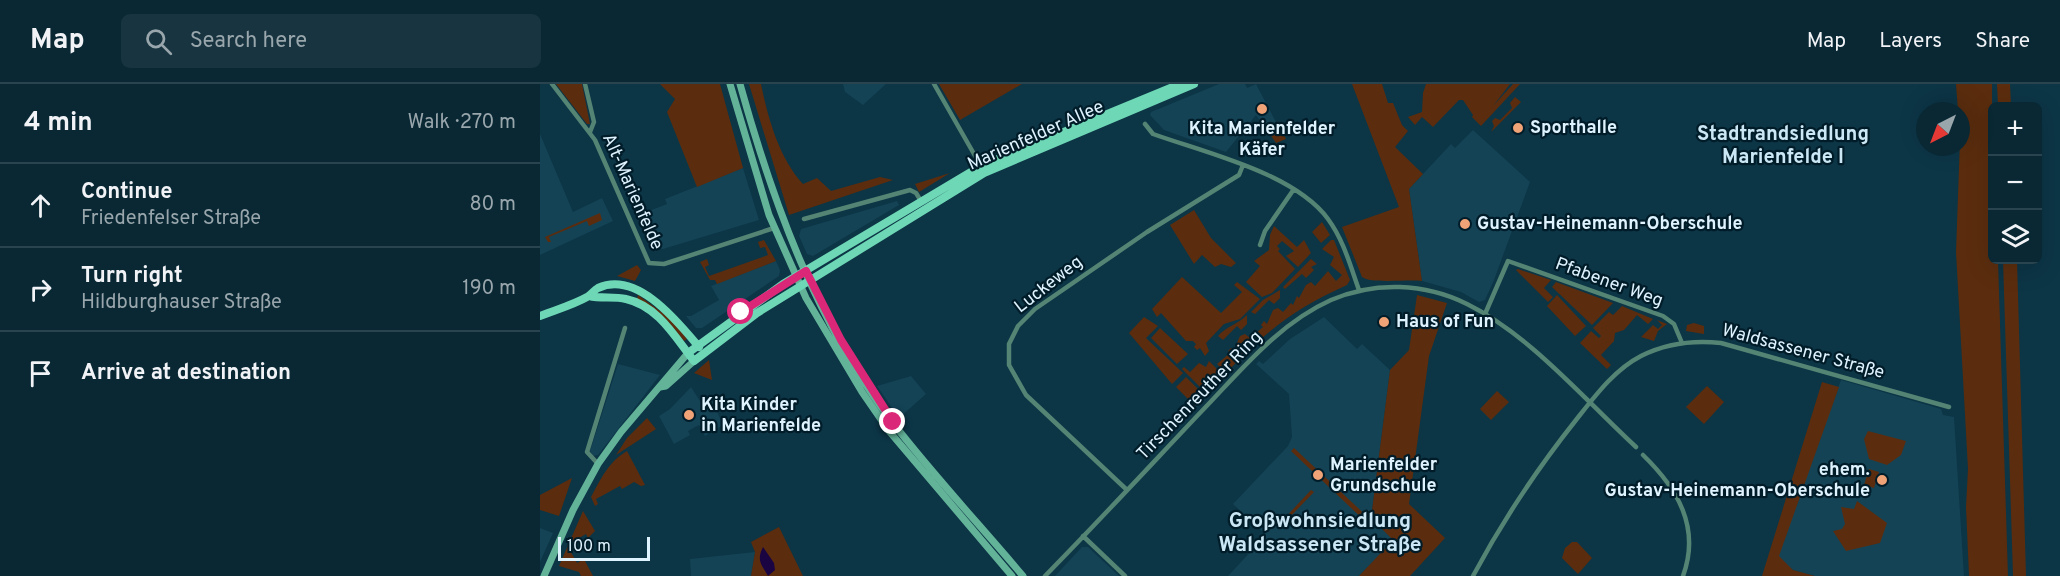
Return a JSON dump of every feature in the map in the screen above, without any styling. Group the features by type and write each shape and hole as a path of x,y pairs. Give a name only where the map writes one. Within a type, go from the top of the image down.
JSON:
{"main road":[{"path":"730,84 755,174 774,228 800,287 862,392 890,431 1012,576"},
{"path":"740,84 766,172 785,225 810,281 841,340 893,422 1023,576"},
{"name":"Marienfelder Allee","path":"688,353 796,277 921,201 982,170 1180,84"},
{"name":"Marienfelder Allee","path":"694,361 758,313 926,209 982,170 1194,84"},
{"path":"774,228 785,225"},
{"path":"540,316 589,296 596,289 610,286 640,292 669,312 704,353"},
{"path":"589,296 618,298 645,306 661,320 688,353 694,361 666,386 660,387"},
{"path":"544,576 573,510 598,464 621,432 660,387 661,382 688,353"}],"street":[{"name":"Alt-Marienfelde","path":"552,84 590,132 649,263 664,264 774,228"},
{"name":"Alt-Marienfelde","path":"585,84 594,122 590,132"},
{"path":"933,84 982,170"},
{"path":"1145,124 1153,134 1243,165 1294,189 1320,209 1337,232 1359,290"},
{"name":"Luckeweg","path":"1127,490 1026,395 1009,365 1009,344 1018,326 1035,309 1147,232 1239,175 1243,165"},
{"path":"1260,245 1265,231 1294,189"},
{"path":"804,219 910,190 916,193 921,201"},
{"name":"Pfabener Weg","path":"1485,314 1508,261 1664,316 1674,324 1682,343"},
{"name":"Tirschenreuther Ring","path":"1045,576 1266,345 1315,309 1359,290 1396,286 1421,289 1456,299 1485,314 1531,349 1636,447"},
{"path":"598,464 587,452 625,328"},
{"name":"Waldsassener Straße","path":"1473,576 1517,499 1589,404 1607,383 1634,361 1656,350 1682,343 1705,341 1742,347 1949,407"},
{"path":"1643,455 1669,484 1684,510 1689,536 1683,576"},
{"path":"1083,536 1125,576"}],"shaded area":[{"path":"556,84 582,84 590,124 587,124"},
{"path":"660,84 720,84 743,168 697,187 667,112 675,99"},
{"path":"749,84 761,84 771,124 781,150 803,184 817,178 831,191 880,177 893,180 789,215"},
{"path":"843,84 886,84 863,105 845,92"},
{"path":"939,84 1022,84 960,120"},
{"path":"1219,84 1245,84 1247,88 1256,84 1276,122 1264,126 1256,115 1226,152 1164,130 1150,115 1151,112"},
{"path":"1352,84 1382,84 1388,103 1393,103 1402,125 1408,131 1395,147 1423,174 1409,189 1422,281 1373,280 1362,277 1342,227 1399,207"},
{"path":"1426,84 1510,84 1493,106 1513,84 1520,84 1481,126 1472,117 1473,115 1463,100 1459,100 1433,127 1422,117 1415,125 1408,117 1422,112"},
{"path":"1956,84 1992,84 1992,102 1988,102 1988,264 1998,264 2008,576 1969,576 1966,507 1968,469 1956,252 1959,156 1970,156 1970,102 1957,102"},
{"path":"1997,84 2010,84 2011,102 1998,102"},
{"path":"1515,97 1521,102 1491,132 1494,126 1492,121 1495,118 1500,120 1512,108 1510,103"},
{"path":"1273,127 1281,129 1286,139 1276,143 1267,130"},
{"name":"Gustav-Heinemann-Oberschule","path":"1473,130 1530,182 1494,280 1485,300 1479,302 1461,292 1422,281 1409,189 1451,144 1455,148"},
{"path":"540,134 573,212 602,198 613,221 540,255"},
{"path":"743,168 759,220 663,249 657,248 641,214 667,204 665,199"},
{"path":"950,173 919,192 915,184"},
{"path":"897,201 899,205 813,256 807,254 799,236 801,229"},
{"path":"1194,210 1211,238 1236,263 1231,267 1221,264 1215,267 1202,255 1194,264 1170,225"},
{"path":"600,213 602,220 589,226 587,221 549,237 551,242 548,242 545,237"},
{"path":"1322,222 1330,235 1321,243 1312,232"},
{"path":"1274,226 1297,247 1304,240 1311,253 1298,267 1286,256 1294,251 1282,241 1277,246 1280,249 1278,251 1295,269 1272,293 1262,297 1246,282 1260,266 1254,261 1269,250 1270,235"},
{"path":"764,240 776,261 717,284 715,280 710,280 700,262 707,259 709,265 705,267 709,276 768,255 765,247 760,248 758,242"},
{"path":"1334,240 1350,280 1347,285 1311,303 1282,322 1254,345 1226,373 1217,364 1230,353 1228,351 1231,348 1234,350 1240,336 1245,334 1250,338 1263,327 1261,325 1264,321 1267,324 1273,310 1278,308 1283,312 1291,303 1293,305 1306,285 1311,282 1315,286 1328,271 1336,281 1342,275 1330,265 1334,257 1322,249"},
{"path":"1311,259 1317,264 1311,267 1314,270 1306,278 1302,274 1285,289 1283,287"},
{"path":"776,261 780,270 779,276 702,328 696,328 686,316 691,316 719,300 711,286"},
{"path":"2003,264 2017,264 2026,576 2013,576"},
{"path":"637,265 641,270 635,281 617,276"},
{"path":"1516,270 1551,280 1544,288 1553,297 1548,302"},
{"path":"1182,277 1221,313 1242,292 1234,285 1237,282 1260,299 1240,319 1224,324 1206,343 1209,351 1205,356 1200,348 1197,350 1194,347 1196,344 1193,341 1186,341 1161,313 1157,317 1152,309"},
{"path":"1556,282 1613,303 1592,325 1552,287"},
{"path":"1280,290 1280,298 1274,304 1269,300 1255,314 1251,312 1263,300"},
{"path":"638,295 671,319 687,339 684,341 665,318 637,299"},
{"path":"1417,295 1447,303 1429,356 1409,504 1445,538 1410,576 1359,576 1393,540 1371,518 1390,370 1409,350"},
{"path":"1557,295 1586,326 1575,336 1547,306"},
{"path":"1622,306 1653,319 1648,324 1637,315 1624,330 1615,333 1614,341 1601,355 1611,365 1607,369 1580,343 1591,331 1599,338 1601,336 1593,328 1609,312 1613,315"},
{"path":"1247,315 1247,324 1241,330 1237,326 1223,340 1218,336 1240,321"},
{"path":"1144,317 1158,326 1146,338 1183,373 1172,384 1129,333"},
{"name":"Marienfelder Grundschule","path":"1324,317 1357,349 1362,344 1390,370 1371,518 1394,540 1359,576 1228,576 1266,535 1233,504 1288,446 1292,437 1289,394 1256,364 1259,361 1263,364 1290,339"},
{"path":"1657,320 1667,324 1658,331 1654,341 1641,337 1653,325 1658,329 1662,325"},
{"path":"1694,323 1704,326 1704,334 1686,331 1687,325"},
{"path":"1160,328 1188,354 1177,364 1151,338"},
{"path":"709,360 712,380 694,373"},
{"path":"1209,361 1224,376 1207,394 1182,369 1184,367 1190,372 1199,363 1206,367"},
{"path":"618,364 660,375 598,455 593,456 590,451"},
{"path":"911,376 926,394 899,418 877,386"},
{"path":"1186,377 1205,396 1195,406 1176,387"},
{"name":"ehem. Gustav-Heinemann-Oberschule","path":"1841,380 1941,409 1943,415 1954,417 1964,576 1815,576 1793,570 1778,557"},
{"path":"1822,382 1839,387 1779,556 1793,570 1815,576 1762,576"},
{"path":"1707,386 1724,402 1704,424 1686,407"},
{"name":"Kita Kinder in Marienfelde","path":"691,387 702,404 712,400 723,425 705,436 699,425 688,431 690,435 674,444 659,416 670,409"},
{"path":"1497,391 1509,402 1491,420 1480,409"},
{"path":"647,418 656,429 616,455 627,438"},
{"path":"1868,431 1906,441 1901,455 1887,465 1869,459 1864,439"},
{"path":"1294,448 1372,521 1368,524 1291,451"},
{"path":"627,451 645,485 641,486 634,482 622,489 620,486 596,499 598,504 595,506 591,497 602,477 615,460"},
{"path":"1869,469 1879,472 1874,488 1864,485"},
{"path":"572,478 559,516 540,510 540,495"},
{"path":"1311,490 1314,492 1285,522 1283,520"},
{"path":"1857,501 1887,523 1880,543 1846,551 1833,531 1842,529 1845,524 1841,507 1854,509"},
{"path":"583,511 595,531 588,538 586,534 569,544"},
{"path":"779,527 803,576 751,576 755,552 751,542"},
{"path":"540,528 553,533 540,562"},
{"path":"1572,542 1577,542 1592,558 1578,574 1562,558 1565,548"},
{"path":"568,546 577,563 584,559 593,576 581,576 579,572 559,566"},
{"path":"763,547 774,563 775,570 768,576 760,559"},
{"path":"1082,547 1088,547 1119,576 1055,576"},
{"path":"755,552 751,576 691,576 690,559"}],"place":[{"name":"Kita Marienfelder Käfer","path":"1262,109"},
{"name":"Sporthalle","path":"1518,128"},
{"name":"Gustav-Heinemann-Oberschule","path":"1465,224"},
{"name":"Haus of Fun","path":"1384,322"},
{"name":"Kita Kinder in Marienfelde","path":"689,415"},
{"name":"Marienfelder Grundschule","path":"1318,475"},
{"name":"ehem. Gustav-Heinemann-Oberschule","path":"1882,480"}],"district":[{"name":"Stadtrandsiedlung Marienfelde I","path":"1783,146"},
{"name":"Großwohnsiedlung Waldsassener Straße","path":"1320,533"}],"route":[{"path":"741,312 806,271 841,340 878,402 893,422"}]}
